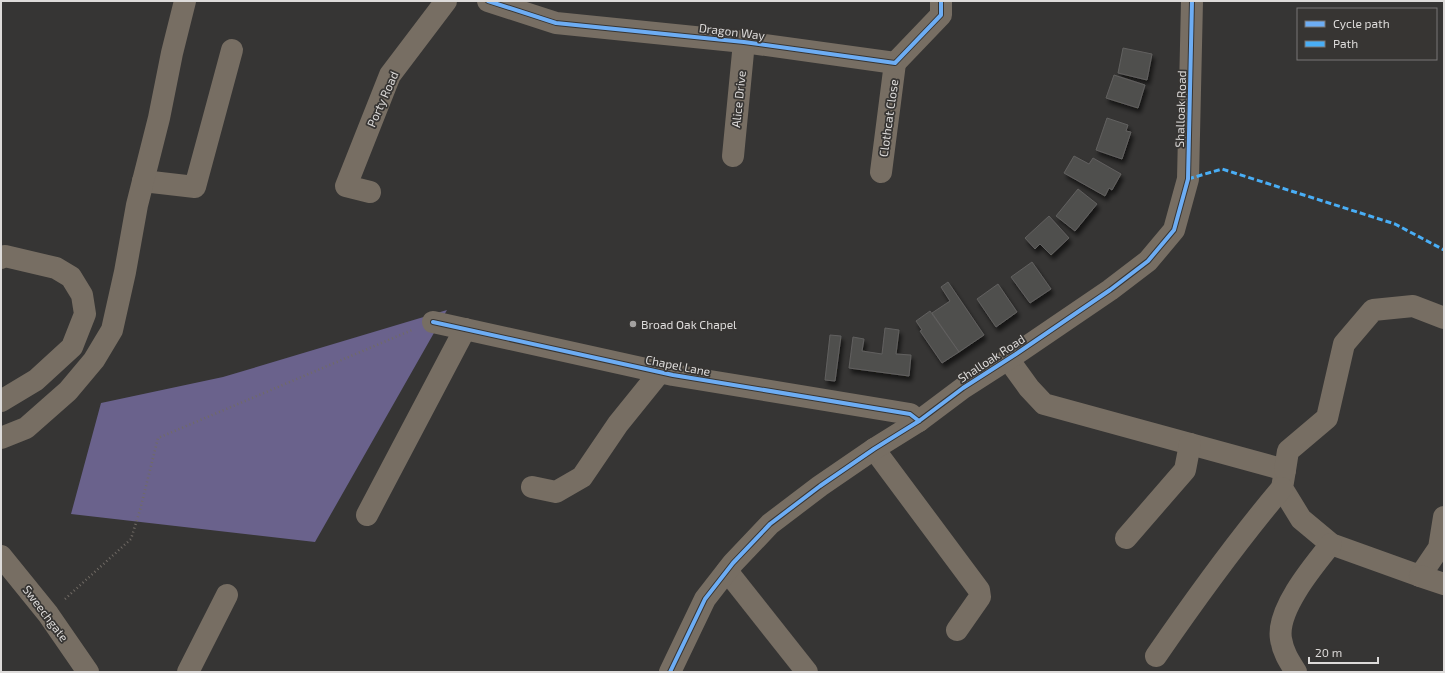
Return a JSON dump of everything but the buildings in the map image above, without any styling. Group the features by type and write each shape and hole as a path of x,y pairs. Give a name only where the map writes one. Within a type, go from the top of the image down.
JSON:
{"street":[{"path":"1,438 26,428 68,391 94,360 112,330 125,272 137,205 159,118 172,53 185,1"},
{"name":"Porty Road","path":"370,192 346,186 390,75 446,1"},
{"name":"Dragon Way","path":"488,1 556,23 744,42 895,64"},
{"path":"895,64 941,15 941,1"},
{"name":"Shalloak Road","path":"670,672 706,599 727,570 770,524 820,486 874,449 919,421 963,388 1110,290 1148,261 1174,230 1188,179 1192,1"},
{"name":"Alice Drive","path":"732,156 744,42"},
{"path":"143,181 195,187 232,50"},
{"name":"Clothcat Close","path":"881,172 895,64"},
{"path":"1,258 5,256 56,268 71,277 82,295 85,314 72,347 36,380 1,401"},
{"path":"1156,656 1207,583 1260,514 1284,479 1288,451 1327,418 1344,344 1373,310 1413,306 1444,318"},
{"name":"Chapel Lane","path":"433,322 660,372 910,414 919,421"},
{"path":"367,515 465,329"},
{"path":"1008,359 1029,388 1044,404 1190,444 1284,479 1301,519 1330,544 1444,584"},
{"path":"532,487 556,492 582,477 618,424 660,372"},
{"path":"1126,538 1185,470 1190,444"},
{"path":"874,449 979,590 980,597 957,630"},
{"path":"1420,576 1439,548 1444,517"},
{"path":"1296,672 1285,654 1280,637 1283,616 1306,574 1330,544"},
{"name":"Sweechgate","path":"1,556 48,614 88,672"},
{"path":"727,570 808,672"},
{"path":"188,672 227,595"}],"path":[{"path":"48,614 131,539 140,510 158,438 433,322"}],"shaded area":[{"path":"447,310 315,542 71,514 101,403 223,377"}],"marked path":[{"path":"1188,179 1222,169 1395,224 1444,250"}],"cycle path":[{"path":"488,1 556,23 744,42 895,63 941,15 941,1"},
{"path":"670,672 705,599 733,563 770,524 820,486 874,449 919,421 963,388 1110,290 1148,261 1174,230 1188,179 1192,1"},
{"path":"433,322 673,375 910,414 919,421"}],"place":[{"name":"Broad Oak Chapel","path":"633,324"}]}
